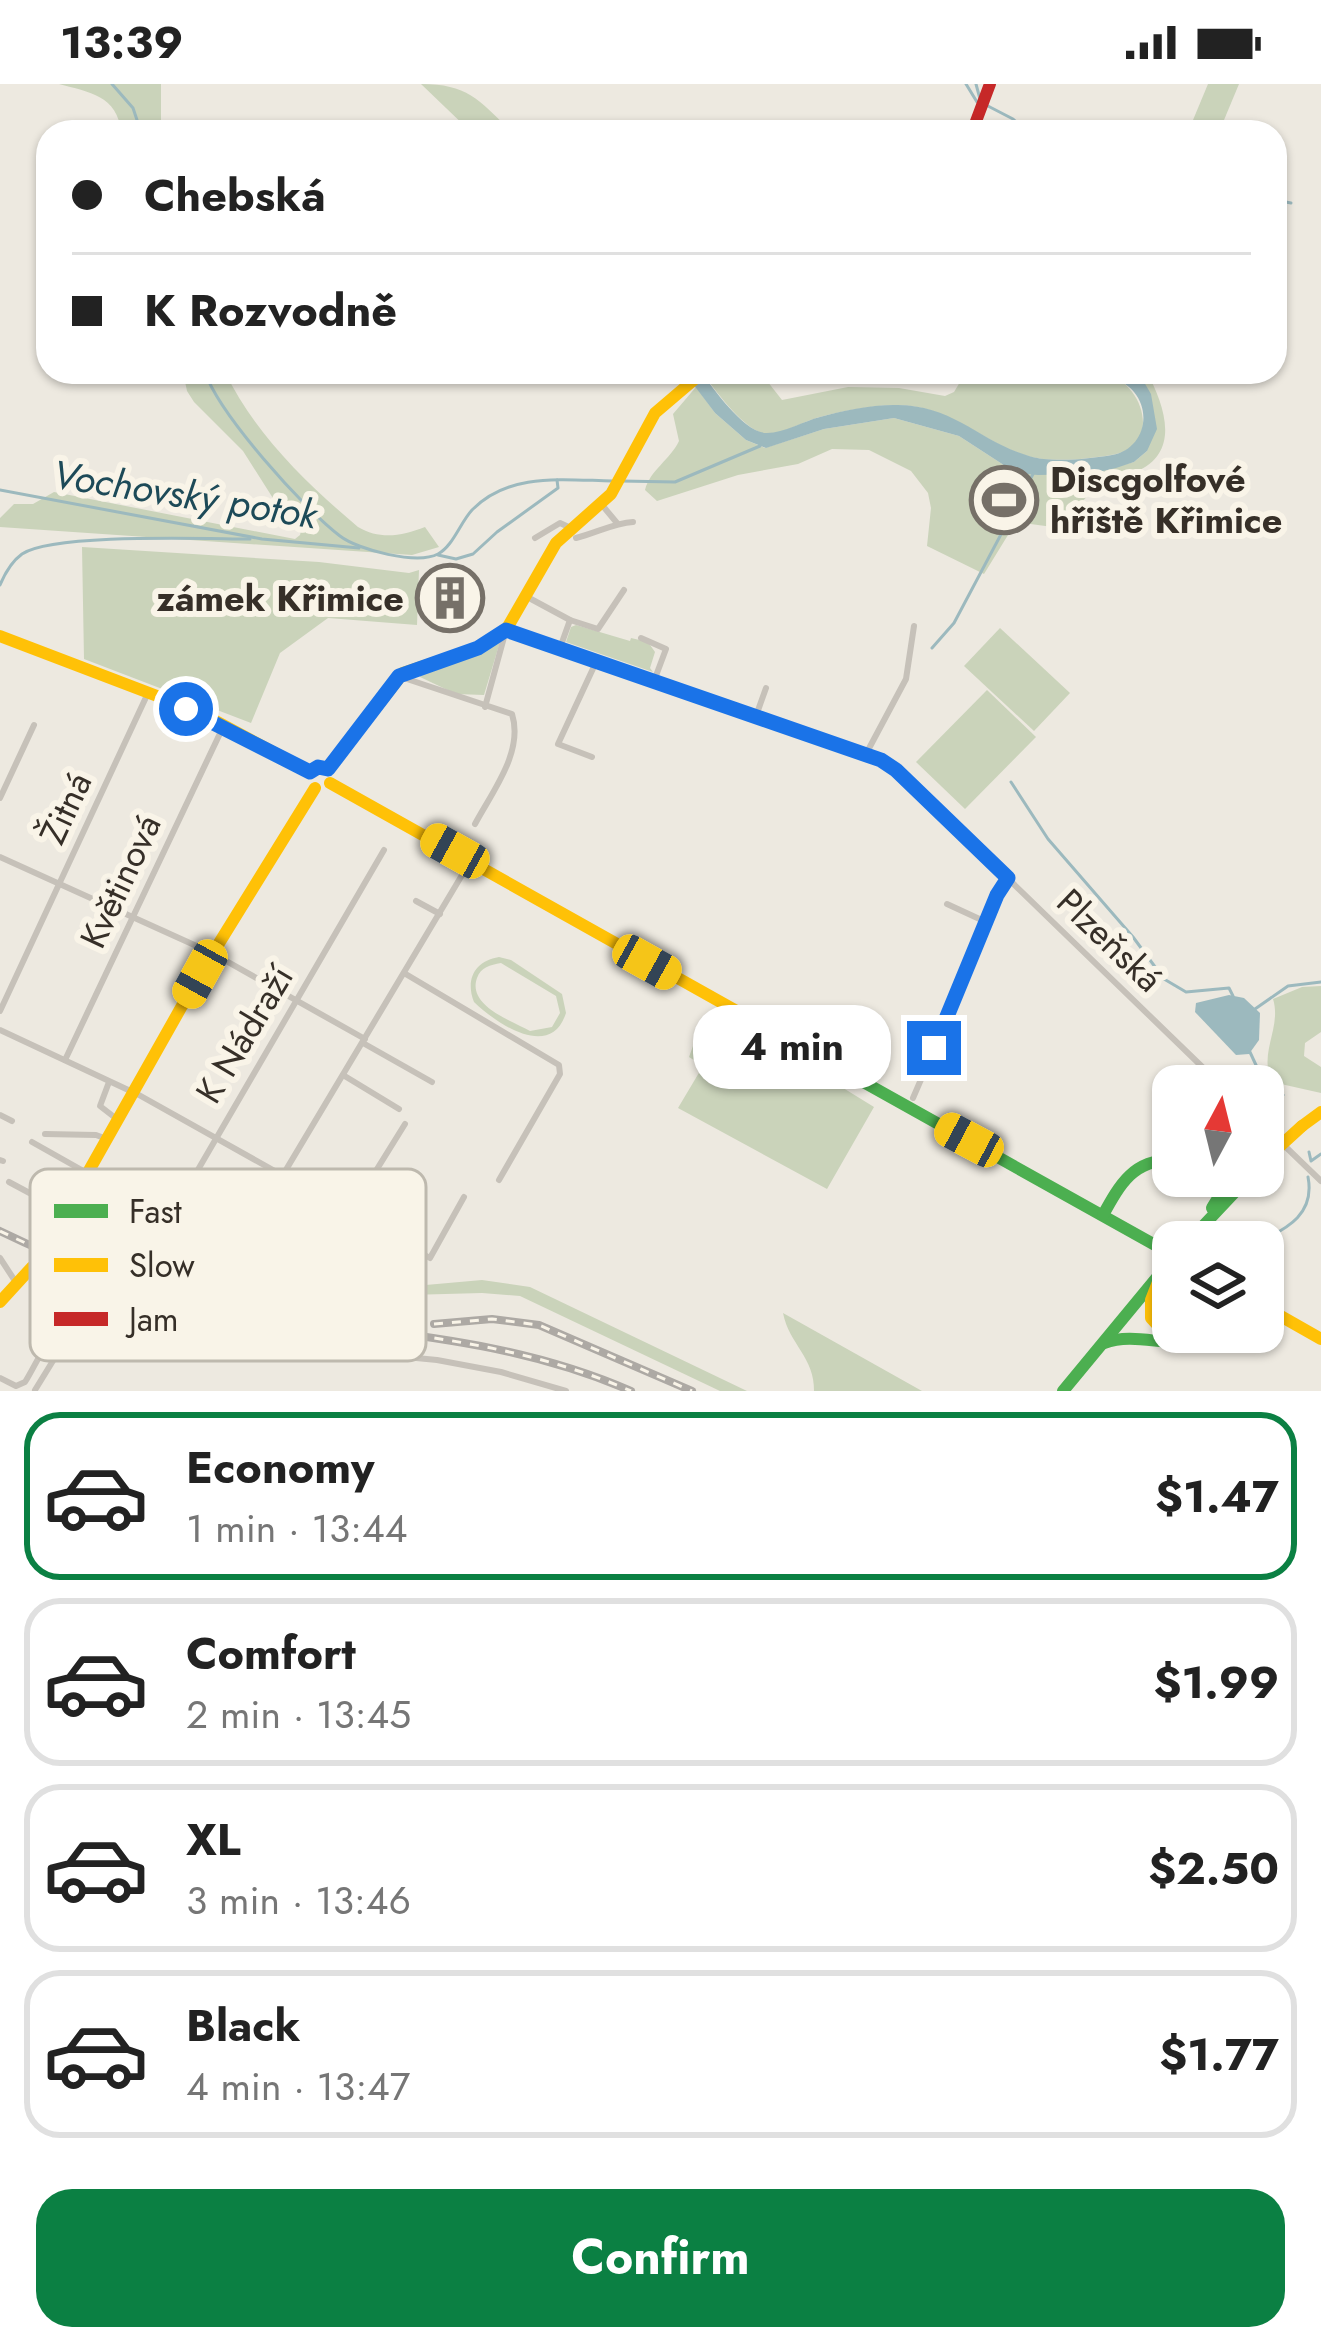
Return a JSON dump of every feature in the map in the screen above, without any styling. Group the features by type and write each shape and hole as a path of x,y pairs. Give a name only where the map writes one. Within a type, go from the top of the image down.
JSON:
{"main road":[{"path":"977,120 990,84"},
{"path":"315,788 325,788 397,678 478,648 506,630 544,560 606,500 655,413 688,384"},
{"path":"0,636 224,725 310,772"},
{"path":"310,772 318,767 472,860 1102,1215 1152,1248"},
{"path":"310,772 315,788"},
{"path":"89,1169 212,953 315,788"},
{"path":"1284,1142 1321,1112"},
{"path":"1102,1215 1133,1168 1152,1160"},
{"path":"1207,1221 1230,1197"},
{"path":"0,1302 30,1269"},
{"path":"1063,1391 1152,1285"},
{"path":"1284,1318 1321,1339"},
{"path":"1087,1359 1121,1335 1152,1337"}],"street":[{"path":"606,500 617,523"},
{"path":"535,538 560,523 575,533 633,522"},
{"path":"531,599 598,629 624,590"},
{"path":"560,648 570,620"},
{"path":"866,754 906,680 914,626"},
{"path":"485,707 506,630"},
{"name":"Plzeňská","path":"506,630 866,754 896,770 1200,1065"},
{"path":"641,638 666,649 654,681"},
{"path":"592,757 558,744 597,661"},
{"path":"397,678 512,714 512,754 476,824"},
{"path":"756,716 766,688"},
{"name":"Žitná","path":"0,1011 148,692"},
{"path":"0,799 34,725"},
{"name":"Květinová","path":"65,1060 224,725"},
{"name":"K Nádraží","path":"196,1169 384,850"},
{"path":"0,857 212,953 433,1082"},
{"path":"285,1169 472,860"},
{"path":"914,1098 1008,878"},
{"path":"416,901 440,914"},
{"path":"947,904 986,922"},
{"path":"404,973 559,1065 560,1075 500,1180"},
{"path":"0,1030 133,1092 273,1169"},
{"path":"343,1076 399,1109"},
{"path":"109,1082 100,1106 118,1120"},
{"path":"0,1115 12,1121"},
{"path":"377,1169 405,1124"},
{"path":"45,1134 107,1139"},
{"path":"32,1142 80,1169"},
{"path":"1284,1145 1321,1181"},
{"path":"9,1182 30,1193"},
{"path":"426,1256 430,1258 464,1197"},
{"path":"0,1258 16,1284"},
{"path":"426,1359 501,1372 566,1391"},
{"path":"35,1390 52,1363 48,1361"},
{"path":"0,1378 24,1387"}],"green space":[{"path":"59,84 161,84 161,120 119,120 108,103"},
{"path":"421,84 462,91 499,120 458,120"},
{"path":"1208,84 1239,84 1224,120 1193,120"},
{"path":"186,384 231,384 283,456 358,527 391,535 425,527 439,547 412,555 0,527 0,518 14,504 33,504 54,492 295,539 301,531 283,514 243,451"},
{"path":"711,384 769,384 782,400 848,387 899,388 945,396 959,384 1124,384 1138,401 1142,428 1127,450 1058,460 1011,450 947,417 912,406 846,411 767,434 742,420"},
{"path":"1144,384 1152,384 1163,413 1160,453 1136,472 1097,488 1060,528 1016,522 984,574 927,546 928,493 911,471 869,450 832,449 798,464 738,475 657,501 645,490 679,441 673,414 696,387 715,413 746,440 765,448 824,429 894,418 959,436 1016,473 1090,474 1134,462 1147,451"},
{"path":"82,547 319,562 409,573 419,570 417,625 328,618 280,653 251,723 84,659"},
{"path":"576,625 648,642 655,652 653,672 566,642"},
{"path":"1000,628 1070,693 1034,731 964,666"},
{"path":"500,642 484,695 456,694 420,677 420,672"},
{"path":"987,690 1036,737 965,809 916,762"},
{"path":"491,959 511,960 562,994 566,1013 559,1027 549,1034 523,1034 474,1002 472,979 478,967","holes":["501,963 556,996 560,1013 552,1027 530,1031 485,1004 476,988 477,978 483,969"]},
{"path":"1321,986 1321,1032 1305,1043 1304,1056 1321,1067 1321,1093 1284,1085 1284,1065 1268,1065 1273,999 1302,987"},
{"path":"708,1029 757,1035 874,1107 827,1189 678,1108 703,1066 689,1057"},
{"path":"482,1280 530,1287 747,1391 720,1391 520,1296 426,1295 426,1285"},
{"path":"783,1313 922,1391 814,1391 810,1369"}],"water":[{"path":"693,384 710,384 749,426 767,433 856,409 914,406 949,417 1012,450 1038,458 1081,459 1122,452 1137,439 1143,411 1124,384 1145,384 1157,429 1147,451 1134,462 1090,474 1038,475 1016,473 959,436 894,418 824,429 766,448 746,440 715,413"},
{"path":"1229,995 1244,998 1260,1013 1259,1040 1249,1054 1236,1055 1195,1012 1196,1003"}],"waterway":[{"path":"112,84 137,120"},
{"path":"966,84 977,102"},
{"path":"976,84 980,99"},
{"path":"986,105 1014,120"},
{"path":"1287,202 1291,203"},
{"path":"210,384 244,435 285,483 340,536 373,551 416,558 438,554 472,510 503,489 520,484 612,481"},
{"path":"621,481 675,482 760,446"},
{"path":"932,648 954,623 1033,474"},
{"path":"438,555 456,559 473,554 558,488 557,480"},
{"name":"Vochovský potok","path":"0,490 262,539 359,548"},
{"path":"0,585 18,557 39,547 132,539 250,539"},
{"path":"1011,782 1048,839 1164,979 1186,992 1229,988 1233,996"},
{"path":"1255,1009 1288,986 1321,982"},
{"path":"1249,1050 1256,1065"},
{"path":"1309,1152 1311,1161 1321,1154"},
{"path":"1284,1228 1308,1200 1308,1177"}],"railway":[{"path":"0,1231 30,1244"},
{"path":"434,1324 492,1319 539,1325 692,1391"},
{"path":"426,1337 531,1357 631,1391"}],"traffic: fast":[{"path":"799,1046 1152,1243"},
{"path":"1103,1215 1122,1184 1152,1163"},
{"path":"1212,1208 1219,1197"},
{"path":"1208,1221 1230,1197"},
{"path":"1063,1391 1152,1283"},
{"path":"1104,1343 1152,1340"}],"traffic: slow":[{"path":"328,769 403,673 479,648 506,630 556,543 611,494 655,413 689,384"},
{"path":"0,636 199,712 310,772"},
{"path":"330,783 799,1046"},
{"path":"90,1169 200,974 315,788"},
{"path":"1302,1126 1321,1112"},
{"path":"1284,1142 1302,1126"},
{"path":"0,1302 30,1269"},
{"path":"1152,1297 1152,1319"},
{"path":"1284,1318 1321,1339"}],"traffic: jam":[{"path":"976,120 990,84"}],"place":[{"name":"Discgolfové hřiště Křimice","path":"1004,500"},
{"name":"zámek Křimice","path":"450,598"}],"route":[{"path":"186,709 310,772 322,766 328,769 399,676 478,648 506,630 881,760 1008,878 934,1048"}]}
